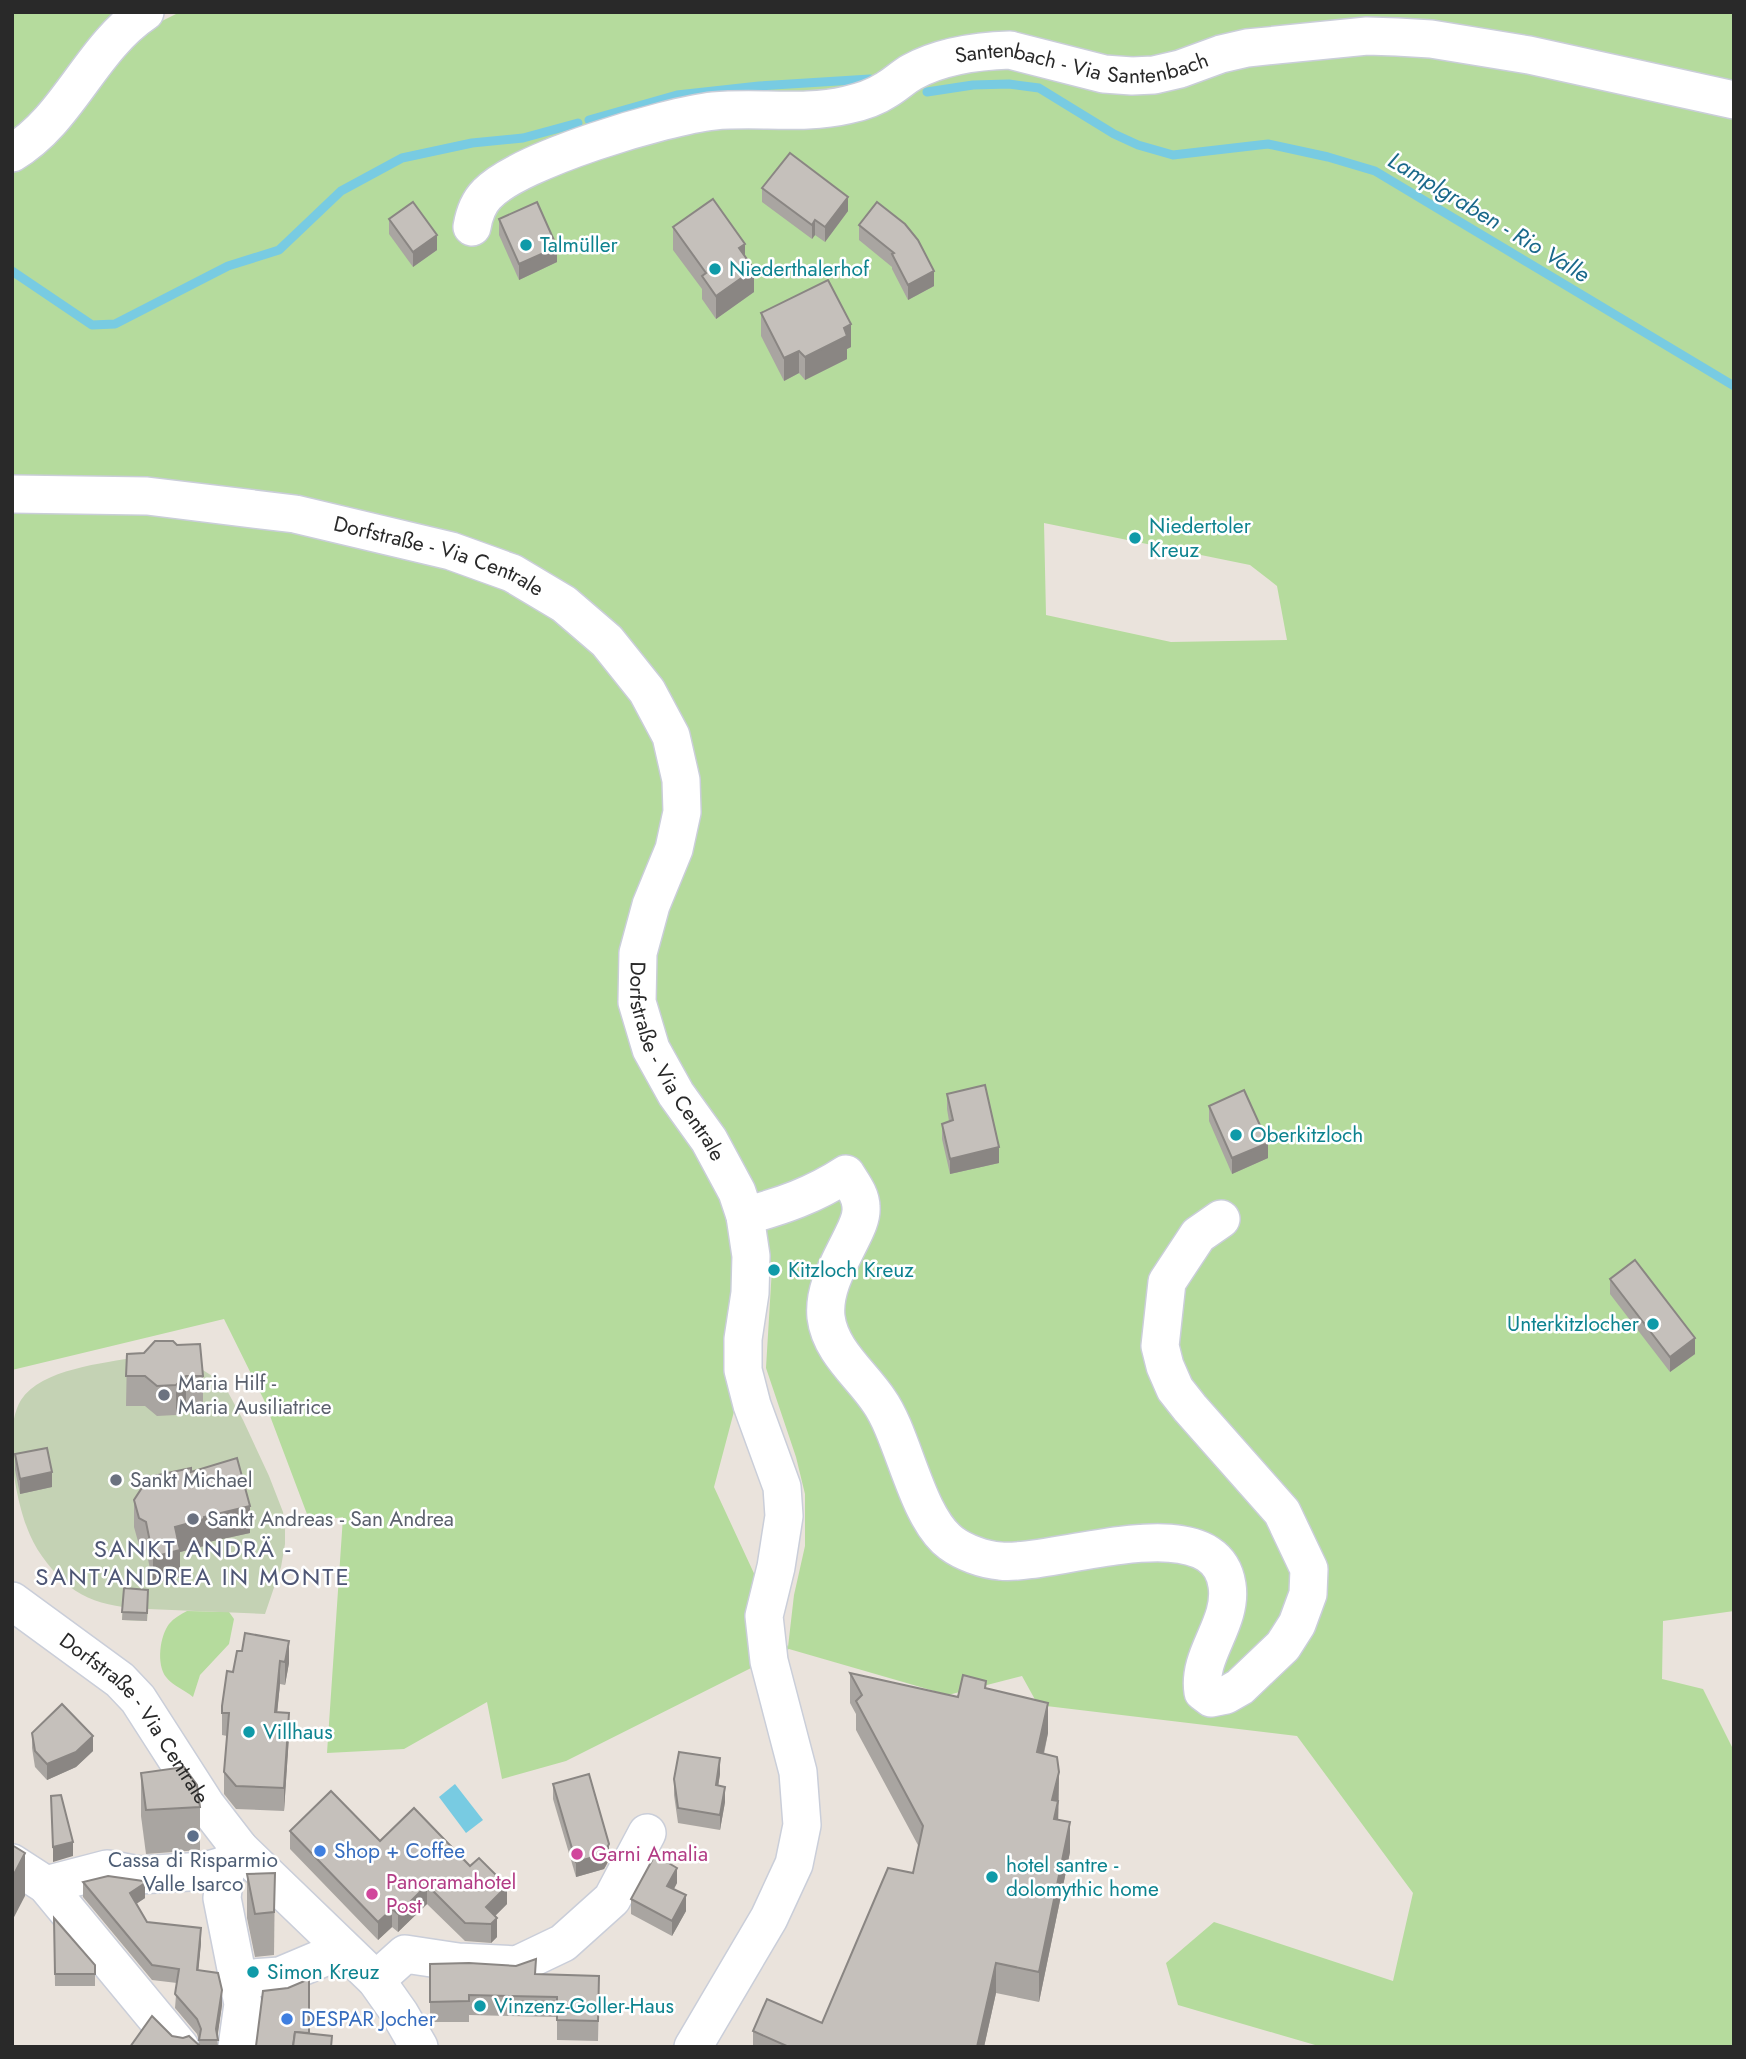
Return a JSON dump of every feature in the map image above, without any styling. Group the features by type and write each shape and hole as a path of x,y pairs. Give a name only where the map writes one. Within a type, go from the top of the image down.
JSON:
{"street":[{"path":"12,153 27,144 59,113 100,56 128,24 145,12"},
{"name":"Santenbach - Via Santenbach","path":"472,227 478,205 486,194 505,180 592,144 695,113 842,106 876,96 928,65 949,58 995,50 1027,53 1104,74 1154,75 1247,48 1367,36 1431,39 1529,55 1734,100"},
{"name":"Dorfstraße - Via Centrale","path":"12,494 148,496 295,514 451,551 512,573 564,604 607,641 647,691 671,736 681,780 682,812 674,849 651,905 638,953 636,1002 652,1049 676,1094 709,1140 737,1192 746,1216 751,1256 743,1339 743,1370 752,1405 774,1459 782,1487 784,1516 776,1567 764,1616 769,1661 798,1772 802,1825 794,1864 769,1918 693,2047"},
{"path":"746,1216 824,1189 845,1174 859,1196 862,1209 858,1225 832,1276 826,1315 830,1334 843,1356 881,1404 931,1518 949,1542 971,1553 1000,1561 1037,1559 1141,1542 1170,1542 1209,1554 1223,1567 1227,1587 1227,1609 1203,1667 1203,1692 1211,1698 1226,1695 1240,1687 1283,1646 1297,1624 1308,1594 1309,1569 1282,1512 1175,1389 1160,1346 1167,1282 1198,1235 1222,1219"},
{"name":"Dorfstraße - Via Centrale","path":"12,1601 120,1680 138,1699 206,1805 233,1857 339,1945 376,1980 419,2047"},
{"path":"376,1980 405,1954 458,1962 516,1965 563,1943 612,1899 647,1833"},
{"path":"46,1885 107,1869 139,1875 205,1871 233,1857"},
{"path":"233,1857 222,1898 243,2004 237,2047"},
{"path":"12,1863 46,1885 180,2047"},
{"path":"239,1979 280,1976 325,1957 339,1945"}],"green space":[{"path":"12,12 121,12 38,107 64,133 93,84 148,28 180,12 1734,12 1734,1611 1663,1621 1662,1679 1703,1689 1734,1751 1734,2047 1322,2047 1178,2005 1166,1963 1214,1922 1393,1981 1413,1893 1297,1736 1038,1705 1022,1676 948,1695 789,1649 566,1761 502,1779 487,1702 404,1749 327,1753 343,1517 310,1522 264,1400 224,1319 12,1370","holes":["1044,523 1250,565 1277,586 1287,640 1171,642 1046,615","772,1268 766,1368 796,1457 805,1494 805,1546 794,1595 788,1647 714,1487"]},
{"path":"138,1357 192,1363 223,1383 243,1420 269,1476 283,1512 285,1527 281,1567 265,1614 148,1609 147,1621 122,1620 123,1607 94,1600 75,1591 52,1569 33,1542 20,1505 13,1468 12,1430 21,1400 30,1389 58,1374"},
{"path":"187,1611 229,1612 234,1619 229,1644 200,1675 193,1697 166,1677 160,1658 166,1629 173,1620"}],"water":[{"path":"455,1784 483,1820 466,1833 439,1797"}],"building":[{"path":"790,153 848,197 825,227 815,220 812,225 762,188"},
{"path":"713,199 745,244 739,248 754,269 716,296 702,276 706,273 673,227"},
{"path":"413,202 437,235 413,252 389,219"},
{"name":"Talmüller","path":"537,202 557,247 519,264 499,219"},
{"path":"877,202 905,224 918,240 934,271 908,285 892,254 894,253 859,225"},
{"path":"828,280 851,324 844,328 847,336 805,357 799,351 784,358 761,313"},
{"path":"985,1085 999,1147 950,1159 942,1124 953,1120 947,1094"},
{"path":"1244,1090 1268,1143 1232,1158 1209,1106"},
{"name":"Unterkitzlocher","path":"1635,1260 1695,1338 1670,1357 1610,1279"},
{"path":"155,1341 173,1341 177,1345 200,1344 203,1376 186,1376 176,1385 157,1386 145,1376 126,1376 127,1354 144,1353"},
{"path":"47,1448 52,1472 20,1479 15,1454"},
{"path":"237,1458 250,1506 175,1527 180,1550 153,1557 146,1522 139,1518 134,1500 149,1477 191,1468 191,1472"},
{"path":"124,1588 148,1590 147,1613 122,1612"},
{"name":"Villhaus","path":"245,1633 289,1641 285,1662 280,1661 275,1712 289,1713 284,1788 236,1786 224,1772 229,1713 222,1713 222,1706 227,1671 233,1672 237,1651 242,1651"},
{"name":"hotel santre - dolomythic home","path":"850,1673 958,1697 963,1675 986,1681 985,1688 1048,1703 1037,1752 1057,1757 1059,1772 1052,1800 1058,1801 1054,1819 1070,1822 1039,1972 996,1963 977,2047 789,2047 753,2031 767,1999 822,2023 888,1868 913,1873 923,1826 856,1701 862,1695"},
{"path":"62,1704 93,1736 76,1752 47,1764 35,1751 32,1733"},
{"path":"679,1752 720,1758 716,1785 725,1787 720,1815 678,1808 674,1779"},
{"path":"184,1767 197,1785 200,1807 146,1810 141,1773"},
{"path":"589,1774 609,1844 604,1854 576,1862 553,1784"},
{"path":"331,1791 380,1841 414,1808 470,1866 479,1858 507,1886 486,1907 497,1918 491,1924 465,1923 427,1885 398,1914 392,1909 378,1922 290,1831"},
{"path":"61,1795 73,1842 53,1847 51,1796"},
{"path":"12,1845 25,1853 12,1878"},
{"path":"655,1855 677,1868 667,1886 686,1895 672,1921 631,1899"},
{"path":"275,1873 274,1912 255,1914 247,1874"},
{"path":"108,1876 145,1883 130,1893 147,1922 201,1928 197,1970 218,1973 222,1990 216,2029 218,2040 199,2040 201,2029 197,2019 175,1994 179,1969 152,1965 83,1882"},
{"path":"54,1918 95,1965 95,1974 55,1974"},
{"path":"536,1959 535,1974 599,1976 598,2021 557,2020 557,1997 469,1995 469,2001 430,2002 430,1964 516,1966"},
{"path":"309,1979 309,2033 295,2032 293,2046 256,2046 263,1991 288,1988"},
{"path":"152,2016 172,2036 189,2036 201,2047 130,2047"},
{"path":"295,2032 332,2036 331,2047 293,2047"}],"waterway":[{"name":"Lamplgraben - Rio Valle","path":"589,120 677,95 759,86 870,79"},
{"name":"Lamplgraben - Rio Valle","path":"927,92 973,85 1009,84 1039,88 1114,134 1138,145 1173,155 1268,144 1375,171 1734,386"},
{"name":"Lamplgraben - Rio Valle","path":"12,271 92,325 115,324 228,266 279,250 341,191 402,158 472,143 523,138 578,123"}],"place":[{"name":"Talmüller","path":"526,245"},
{"name":"Niederthalerhof","path":"715,269"},
{"name":"Niedertoler Kreuz","path":"1135,538"},
{"name":"Oberkitzloch","path":"1236,1135"},
{"name":"Kitzloch Kreuz","path":"774,1270"},
{"name":"Unterkitzlocher","path":"1653,1324"},
{"name":"Maria Hilf - Maria Ausiliatrice","path":"164,1395"},
{"name":"Sankt Michael","path":"116,1480"},
{"name":"Sankt Andreas - San Andrea","path":"193,1519"},
{"name":"Villhaus","path":"249,1732"},
{"name":"Cassa di Risparmio Valle Isarco","path":"193,1836"},
{"name":"Shop + Coffee","path":"320,1851"},
{"name":"Garni Amalia","path":"577,1854"},
{"name":"hotel santre - dolomythic home","path":"992,1877"},
{"name":"Panoramahotel Post","path":"372,1894"},
{"name":"Simon Kreuz","path":"253,1972"},
{"name":"Vinzenz-Goller-Haus","path":"480,2006"},
{"name":"DESPAR Jocher","path":"287,2019"}],"district":[{"name":"SANKT ANDRÄ - SANT'ANDREA IN MONTE","path":"193,1562"}]}
